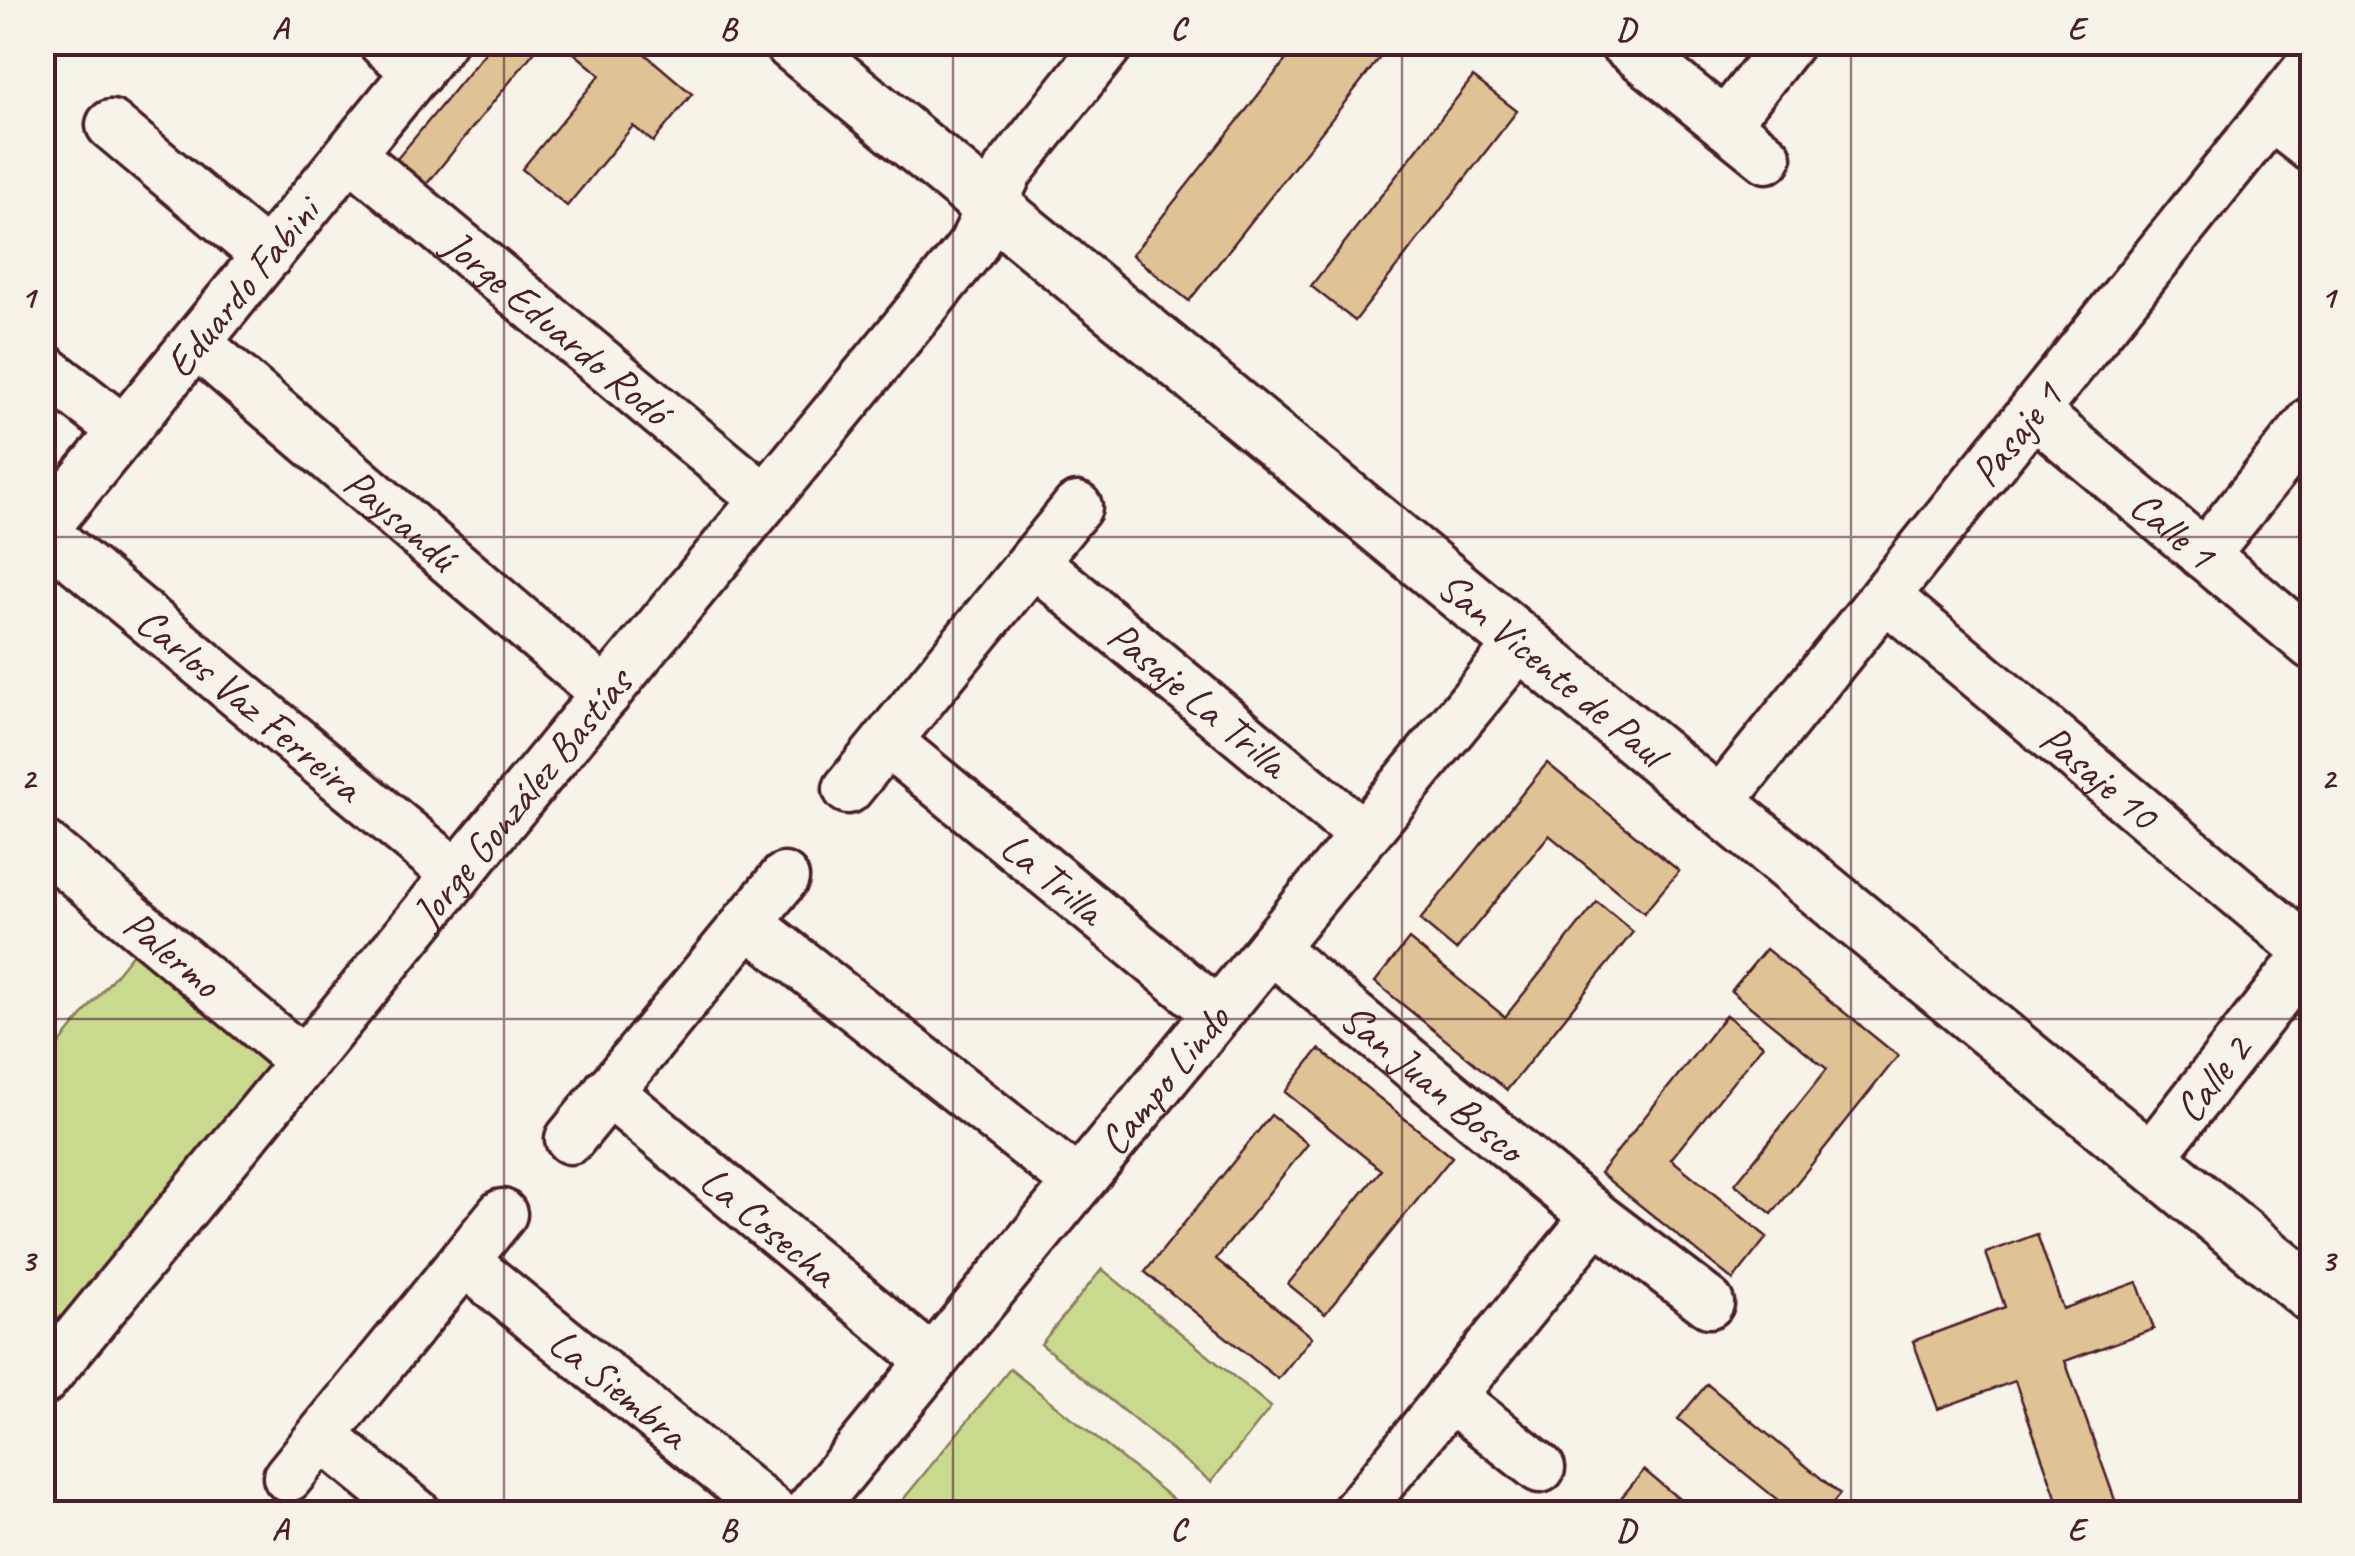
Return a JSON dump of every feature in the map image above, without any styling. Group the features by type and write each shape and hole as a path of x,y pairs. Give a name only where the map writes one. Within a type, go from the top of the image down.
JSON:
{"street":[{"name":"San Vicente de Paul","path":"792,42 2312,1294"},
{"name":"Jorge González Bastías","path":"42,1382 964,258 1008,170 1110,42"},
{"path":"1624,42 1767,158"},
{"path":"1725,124 1789,42"},
{"name":"Eduardo Fabini","path":"42,531 350,154 414,52"},
{"name":"Pasaje 1","path":"1718,804 2312,64"},
{"path":"2271,116 2312,148"},
{"path":"112,125 267,256"},
{"name":"Jorge Eduardo Rodó","path":"350,154 765,499"},
{"name":"Paysandú","path":"196,344 606,694"},
{"path":"42,367 124,431"},
{"name":"Calle 1","path":"2034,412 2312,645"},
{"path":"2204,555 2312,421"},
{"path":"848,789 1078,506"},
{"name":"Carlos Vaz Ferreira","path":"42,531 457,875"},
{"name":"Pasaje La Trilla","path":"1034,561 1363,835"},
{"name":"Pasaje 10","path":"1885,596 2312,952"},
{"name":"Campo Lindo","path":"825,1507 932,1361 1521,643"},
{"name":"La Trilla","path":"887,741 1218,1012"},
{"name":"Palermo","path":"42,844 304,1062"},
{"path":"570,1138 784,878"},
{"path":"747,922 1078,1183"},
{"name":"San Juan Bosco","path":"1271,948 1596,1217 1709,1303"},
{"name":"Calle 2","path":"2149,1159 2312,952"},
{"name":"La Cosecha","path":"608,1091 932,1361"},
{"path":"288,1477 502,1214"},
{"path":"1355,1514 1596,1217"},
{"name":"La Siembra","path":"464,1261 775,1514"},
{"path":"1450,1396 1540,1468"},
{"path":"322,1436 417,1514"}],"green space":[{"path":"139,946 276,1060 43,1348 43,1064"},
{"path":"1102,1269 1271,1407 1211,1482 1041,1344"},
{"path":"1010,1369 1190,1513 892,1513"}],"building":[{"path":"494,42 542,42 417,196 387,171"},
{"path":"561,42 631,42 692,94 653,142 633,126 567,206 522,169 600,75"},
{"path":"1300,42 1392,42 1189,301 1132,255"},
{"path":"1473,77 1517,111 1355,321 1311,286"},
{"path":"1547,763 1679,871 1644,913 1549,835 1456,950 1420,920"},
{"path":"1597,902 1633,932 1507,1090 1375,982 1409,939 1505,1017"},
{"path":"1766,949 1898,1056 1772,1214 1735,1184 1827,1069 1731,991"},
{"path":"1726,1015 1763,1045 1671,1159 1767,1237 1733,1280 1600,1173"},
{"path":"1319,1049 1452,1157 1325,1314 1288,1284 1381,1170 1285,1092"},
{"path":"1271,1115 1308,1144 1216,1259 1312,1337 1278,1379 1145,1272"},
{"path":"2037,1234 2063,1309 2137,1282 2154,1329 2065,1361 2120,1514 2062,1514 2015,1381 1938,1409 1913,1341 2005,1307 1986,1253"},
{"path":"1707,1384 1840,1494 1824,1514 1795,1514 1678,1419"},
{"path":"1644,1470 1679,1499 1666,1514 1608,1514"}]}
